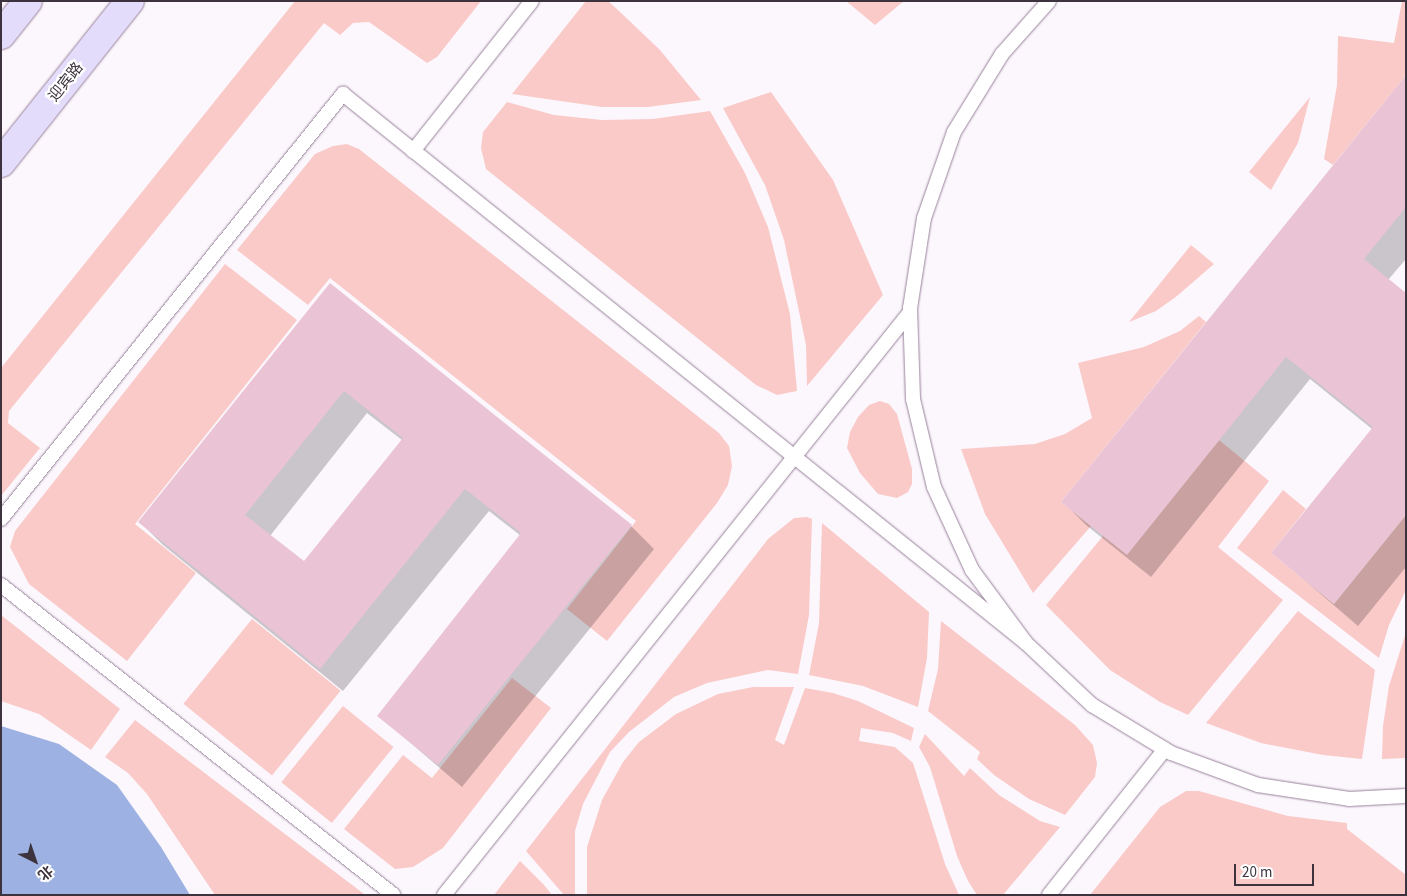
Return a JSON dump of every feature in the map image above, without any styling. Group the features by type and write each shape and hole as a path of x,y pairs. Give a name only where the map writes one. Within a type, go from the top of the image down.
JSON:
{"main road":[{"path":"1,35 28,1"},
{"name":"迎宾路","path":"1,163 130,1"}],"lane":[{"path":"413,150 532,1"},
{"path":"1026,643 972,570 934,487 913,399 910,312 924,218 954,132 1002,54 1050,1"},
{"path":"1,519 343,94 1026,643 1092,705 1165,750 1258,785 1349,799 1406,796"},
{"path":"444,895 910,312"},
{"path":"1,586 393,895"},
{"path":"1049,895 1165,750"}],"shaded area":[{"path":"295,1 481,1 437,57 427,63 369,22 353,23 340,35 324,23 9,411 8,423 40,448 1,496 1,368"},
{"path":"586,1 608,1 660,50 701,100 648,107 602,107 512,94"},
{"path":"846,1 904,1 875,25"},
{"path":"1402,1 1406,1 1406,75 1333,165 1324,159 1337,85 1338,36 1394,43"},
{"path":"771,92 833,180 883,295 807,386 806,345 784,240 765,185 723,108"},
{"path":"1310,97 1298,143 1271,190 1249,172"},
{"path":"507,102 554,115 602,120 653,119 710,111 745,173 768,227 790,314 797,391 777,395 756,385 486,169 481,148 483,132"},
{"path":"347,144 359,149 719,433 729,446 732,466 728,485 717,503 607,641 567,609 636,521 330,278 308,305 237,250 315,154 333,146"},
{"path":"1191,245 1214,264 1177,296 1156,311 1129,322"},
{"path":"225,264 297,320 135,524 196,573 127,661 29,584 10,547 15,531"},
{"path":"1199,316 1206,322 1061,502 1091,526 1033,593 985,514 961,449 1035,444 1065,434 1092,418 1078,363 1144,347 1180,331"},
{"path":"880,401 889,404 897,414 912,469 912,484 908,492 897,498 878,494 860,473 847,448 850,432 858,417 869,405"},
{"path":"1219,440 1269,481 1218,547 1283,600 1188,715 1160,702 1110,670 1046,605 1103,536 1127,554"},
{"path":"1283,490 1306,509 1271,553 1334,604 1406,515 1406,590 1389,625 1379,658 1237,548"},
{"path":"807,517 812,519 809,615 798,674 768,670 707,683 674,697 629,732 610,752 583,804 575,831 575,895 564,895 526,851 768,539 794,518"},
{"path":"822,523 929,612 927,658 918,707 863,686 809,675 819,623"},
{"path":"1298,611 1375,670 1362,759 1323,755 1261,743 1206,723"},
{"path":"1,615 120,709 91,750 39,714 1,701"},
{"path":"252,619 341,691 272,775 183,704"},
{"path":"941,621 1075,725 1093,745 1097,763 1095,777 1065,815 1029,799 994,775 977,759 980,752 928,711 938,669"},
{"path":"1406,632 1406,758 1382,759 1383,726 1389,686"},
{"path":"512,678 551,708 443,848 413,867 395,869 344,829 403,755 432,778"},
{"path":"753,687 794,687 775,740 784,745 805,688 833,693 858,701 914,728 911,741 893,733 861,728 859,741 895,747 913,763 945,864 959,895 587,895 587,847 602,800 623,762 639,742 676,714 718,694"},
{"path":"343,706 394,747 332,823 281,782"},
{"path":"135,720 364,895 215,895 147,794 128,773 105,757"},
{"path":"925,734 964,776 970,768 999,795 1040,821 1060,827 1003,895 977,895 968,881 957,856 930,767 919,747"},
{"path":"1186,791 1199,791 1288,816 1347,823 1347,829 1406,875 1406,895 1090,895 1160,807"},
{"path":"520,861 544,885 552,895 494,895"}],"water":[{"path":"1,726 59,744 117,785 161,847 190,895 1,895"}],"building":[{"path":"1406,75 1406,207 1364,259 1406,293 1406,515 1334,604 1271,553 1373,427 1286,357 1127,555 1061,502"},
{"path":"330,283 632,525 438,765 377,716 521,533 465,489 320,669 138,522","holes":["344,391 403,438 304,561 245,515"]}]}
